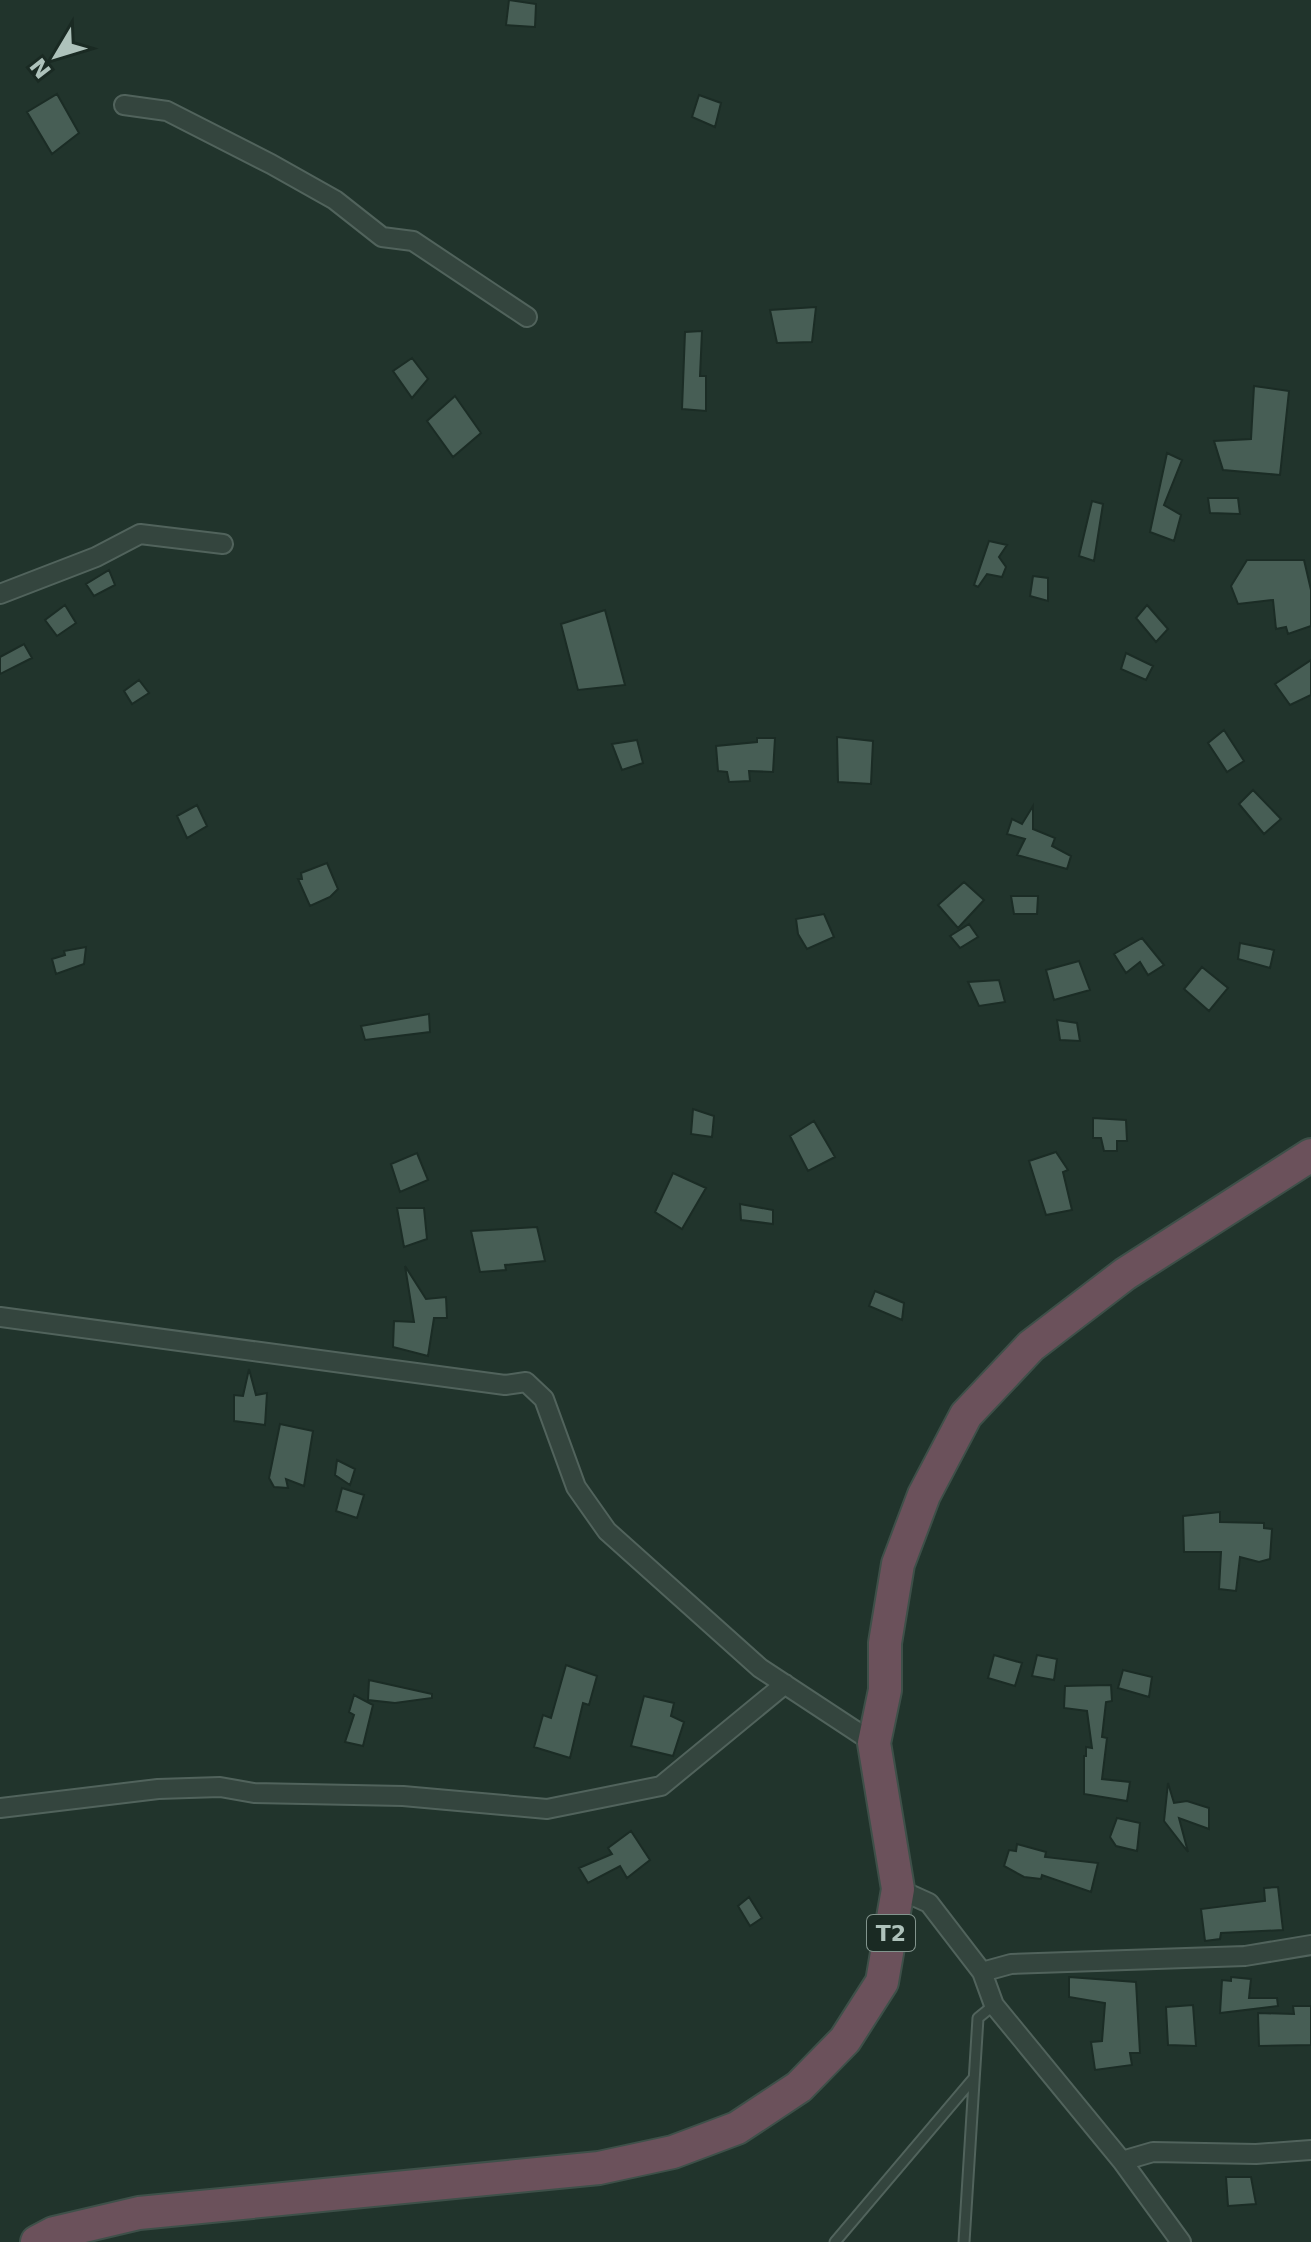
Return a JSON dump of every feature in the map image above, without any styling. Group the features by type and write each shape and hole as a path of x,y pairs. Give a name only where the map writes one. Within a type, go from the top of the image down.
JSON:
{"highway":[{"name":"T2","path":"37,2242 54,2233 139,2213 599,2168 673,2152 737,2128 799,2087 845,2040 882,1982 898,1889 874,1743 885,1690 885,1643 898,1564 924,1495 966,1415 1031,1346 1125,1274 1311,1155"}],"street":[{"path":"124,105 167,111 271,164 335,200 382,237 413,241 527,317"},
{"path":"0,594 96,557 140,534 223,544"},
{"path":"0,1317 505,1385 526,1382 544,1399 576,1487 607,1531 760,1668 874,1743"},
{"path":"0,1808 158,1789 220,1787 254,1793 403,1796 547,1809 661,1786 785,1684"},
{"path":"898,1889 929,1903 982,1972 994,2005 1122,2161 1181,2242"},
{"path":"982,1972 1011,1964 1245,1956 1311,1945"},
{"path":"1122,2161 1153,2152 1256,2154 1311,2150"}],"lane":[{"path":"964,2242 978,2018 994,2005"},
{"path":"835,2242 974,2078"}],"building":[{"path":"509,0 536,4 535,27 506,25"},
{"path":"57,94 79,133 52,154 27,112"},
{"path":"699,95 721,103 715,127 692,117"},
{"path":"816,307 812,342 777,343 770,310"},
{"path":"702,331 700,376 706,376 706,411 682,409 685,332"},
{"path":"412,358 428,379 412,398 393,371"},
{"path":"1254,386 1289,391 1280,475 1223,470 1214,441 1251,439"},
{"path":"455,396 481,433 453,457 427,421"},
{"path":"1167,453 1182,460 1164,505 1181,515 1174,541 1150,532"},
{"path":"1208,498 1238,498 1240,514 1210,513"},
{"path":"1092,501 1103,504 1094,561 1079,556"},
{"path":"989,541 1007,545 999,557 1006,567 1002,577 987,574 978,587 974,585"},
{"path":"1247,560 1304,560 1311,590 1311,626 1288,634 1286,627 1276,629 1273,600 1238,604 1231,586"},
{"path":"109,570 115,585 94,596 86,584"},
{"path":"1033,576 1048,578 1048,601 1030,596"},
{"path":"65,605 76,623 57,636 45,620"},
{"path":"1147,605 1168,629 1156,642 1136,618"},
{"path":"605,610 625,685 578,690 561,624"},
{"path":"24,644 32,658 0,674 0,657"},
{"path":"1126,653 1153,666 1146,680 1121,669"},
{"path":"1311,660 1311,695 1290,705 1275,684"},
{"path":"139,680 149,693 132,704 124,691"},
{"path":"1224,730 1244,761 1227,772 1208,743"},
{"path":"837,737 873,741 871,784 838,782"},
{"path":"757,738 775,738 773,772 749,771 750,781 729,782 727,772 718,771 716,746 757,742"},
{"path":"637,740 643,763 622,770 612,744"},
{"path":"1253,790 1281,819 1264,834 1239,804"},
{"path":"197,805 207,826 187,838 177,816"},
{"path":"1033,806 1033,829 1055,838 1052,846 1071,856 1067,869 1017,855 1025,839 1007,834 1012,819 1022,824"},
{"path":"327,863 338,889 330,897 310,906 298,879 302,879 301,873"},
{"path":"964,882 984,900 958,928 938,905"},
{"path":"1011,896 1038,896 1037,914 1014,914"},
{"path":"824,914 834,937 807,949 798,934 796,919"},
{"path":"969,924 978,937 960,948 950,936"},
{"path":"1142,938 1164,965 1148,975 1140,962 1126,973 1114,954"},
{"path":"1240,943 1274,950 1270,968 1238,959"},
{"path":"86,947 84,964 56,974 52,959 65,955 64,951"},
{"path":"1079,961 1090,990 1054,1000 1046,970"},
{"path":"1202,967 1228,988 1209,1011 1184,989"},
{"path":"999,980 1005,1002 979,1006 968,982"},
{"path":"429,1014 430,1032 365,1040 361,1026"},
{"path":"1057,1020 1077,1023 1080,1041 1060,1040"},
{"path":"693,1109 714,1116 712,1137 691,1134"},
{"path":"1093,1118 1126,1120 1127,1141 1117,1141 1117,1151 1104,1151 1101,1138 1093,1138"},
{"path":"814,1121 835,1157 808,1171 790,1136"},
{"path":"1056,1152 1068,1170 1063,1172 1072,1210 1046,1215 1029,1161"},
{"path":"417,1153 428,1180 400,1192 391,1164"},
{"path":"673,1173 706,1188 682,1229 655,1212"},
{"path":"740,1204 773,1210 773,1224 741,1220"},
{"path":"397,1208 424,1208 427,1239 404,1247"},
{"path":"537,1227 545,1261 505,1265 506,1270 480,1272 471,1231"},
{"path":"405,1266 426,1299 446,1297 447,1318 434,1318 428,1356 393,1347 394,1321 414,1322"},
{"path":"875,1291 904,1303 902,1320 869,1306"},
{"path":"249,1369 256,1395 267,1393 265,1425 234,1421 234,1395 243,1396"},
{"path":"280,1424 313,1431 304,1486 286,1479 288,1488 274,1487 269,1478"},
{"path":"337,1460 355,1469 350,1485 335,1475"},
{"path":"342,1488 364,1495 357,1518 336,1511"},
{"path":"1220,1512 1220,1522 1264,1523 1264,1528 1272,1529 1270,1559 1259,1562 1240,1557 1236,1591 1219,1589 1221,1552 1184,1552 1183,1516"},
{"path":"994,1655 1022,1663 1015,1686 988,1678"},
{"path":"1037,1655 1057,1659 1054,1680 1032,1676"},
{"path":"566,1665 597,1676 589,1705 583,1703 570,1758 534,1747 543,1715 551,1718"},
{"path":"1123,1670 1152,1677 1149,1697 1118,1688"},
{"path":"369,1680 432,1694 432,1698 395,1703 368,1700"},
{"path":"1111,1685 1112,1701 1106,1702 1102,1737 1107,1738 1102,1779 1130,1782 1127,1801 1084,1794 1084,1756 1086,1747 1092,1748 1087,1711 1064,1708 1065,1686"},
{"path":"354,1695 373,1705 363,1746 345,1742 354,1715 349,1712"},
{"path":"644,1696 674,1703 671,1716 684,1722 673,1756 631,1746"},
{"path":"1168,1783 1174,1803 1187,1801 1209,1808 1209,1829 1179,1818 1188,1852 1164,1821"},
{"path":"1117,1818 1140,1823 1137,1851 1116,1846 1110,1837"},
{"path":"631,1831 650,1860 627,1878 620,1866 588,1883 579,1868 612,1854 608,1848"},
{"path":"1017,1844 1046,1852 1045,1857 1098,1863 1091,1892 1042,1875 1041,1879 1024,1877 1004,1866 1009,1850 1016,1851"},
{"path":"1278,1887 1283,1930 1221,1933 1220,1939 1205,1941 1201,1909 1265,1901 1264,1888"},
{"path":"749,1897 762,1918 750,1926 738,1906"},
{"path":"1069,1977 1136,1982 1140,2053 1130,2053 1132,2065 1095,2070 1091,2042 1102,2041 1105,2003 1069,1997"},
{"path":"1231,1977 1251,1979 1249,1998 1277,1998 1278,2006 1220,2013 1222,1980 1231,1981"},
{"path":"1193,2005 1196,2046 1168,2045 1166,2007"},
{"path":"1293,2006 1311,2006 1311,2045 1259,2046 1258,2013 1294,2014"},
{"path":"1226,2177 1251,2177 1256,2204 1228,2206"}]}
